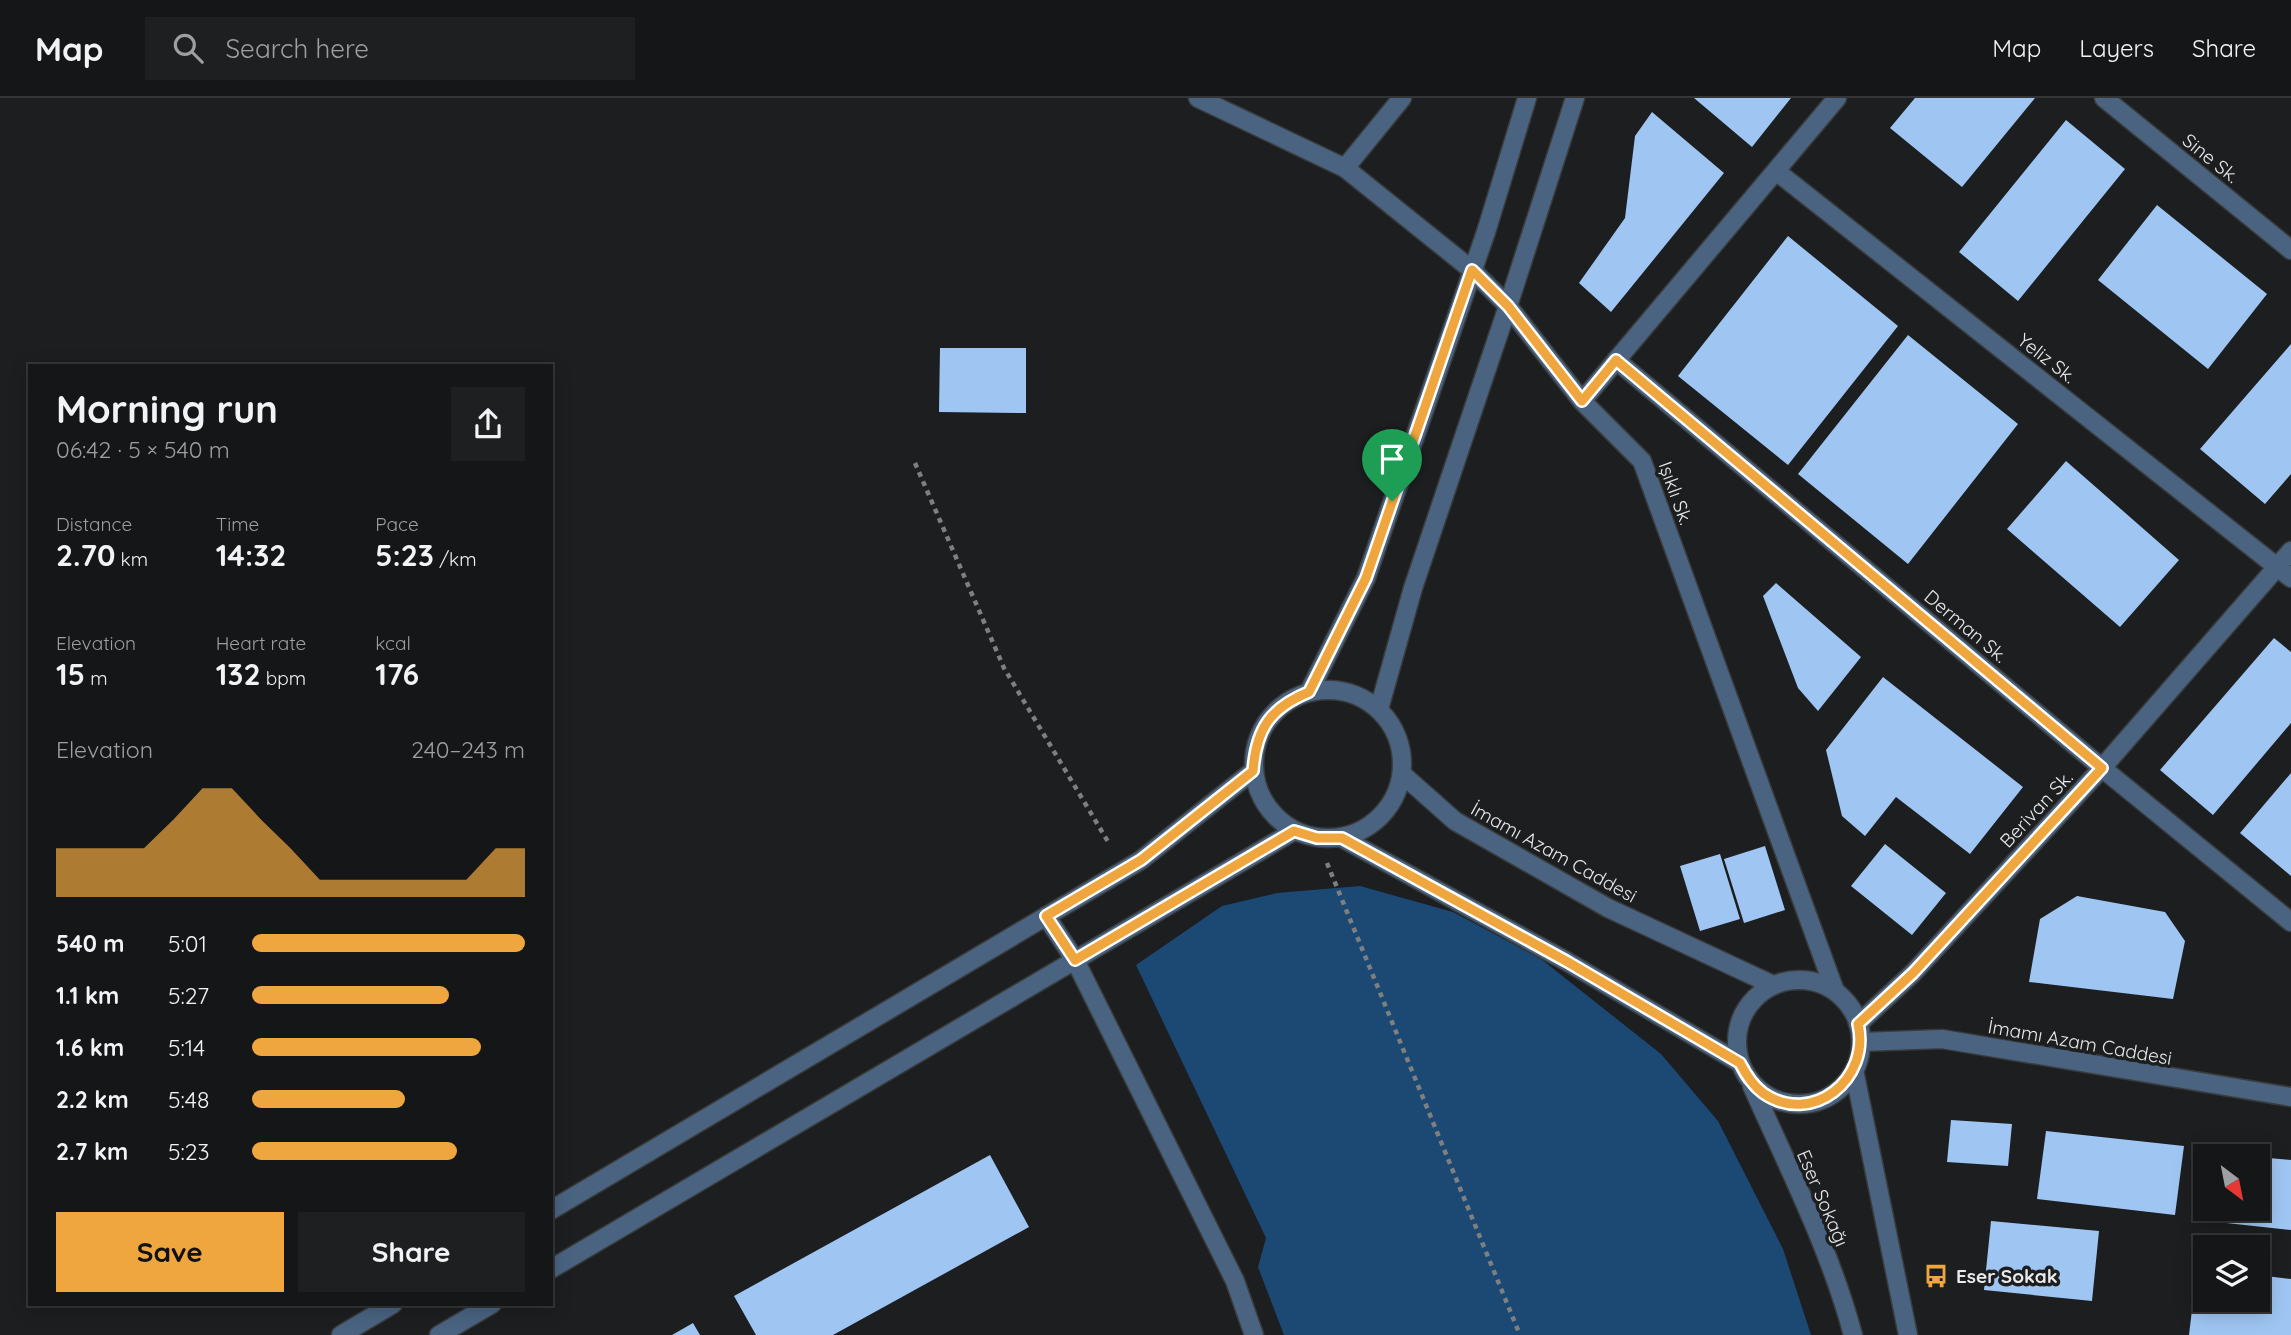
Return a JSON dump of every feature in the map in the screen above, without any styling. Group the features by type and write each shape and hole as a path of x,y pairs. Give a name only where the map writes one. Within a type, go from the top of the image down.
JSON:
{"street":[{"path":"1198,98 1345,167 1472,270 1508,306 1582,401 1837,98"},
{"path":"1345,167 1402,98"},
{"path":"1309,692 1366,578 1528,98"},
{"path":"1379,709 1413,588 1575,98"},
{"name":"Sine Sk.","path":"2105,98 2291,250"},
{"name":"Yeliz Sk.","path":"1776,170 2284,573"},
{"name":"Derman Sk.","path":"1616,360 2102,768 2291,922"},
{"name":"Işıklı Sk.","path":"1582,401 1642,461 1835,991"},
{"name":"Berivan Sk.","path":"1860,1033 2284,573 2291,551"},
{"path":"1334,690 1358,696 1379,709 1393,728 1401,750 1402,774 1396,796 1382,815 1364,830 1342,838 1317,838 1294,831 1274,816 1260,796 1253,771 1261,730 1274,713 1290,700 1309,692 1334,690"},
{"path":"553,1209 1141,860 1253,771"},
{"name":"İmamı Azam Caddesi","path":"1402,774 1455,821 1608,908 1773,985"},
{"path":"553,1268 1294,831"},
{"path":"1342,838 1566,961 1744,1071 1764,1093 1783,1102 1804,1104 1824,1098 1841,1086 1854,1070"},
{"path":"1046,916 1075,960 1235,1281 1254,1335"},
{"path":"1744,1071 1736,1045 1738,1027 1745,1010 1757,996 1773,985 1788,980 1821,984 1835,991 1849,1005 1860,1033 1854,1070 1908,1335"},
{"name":"İmamı Azam Caddesi","path":"1860,1033 1942,1039 2291,1097"},
{"name":"Eser Sokağı","path":"1744,1071 1819,1238 1853,1335"},
{"path":"341,1335 390,1306"},
{"path":"439,1335 489,1306"}],"path":[{"path":"915,463 1004,668 1125,870"},
{"path":"1317,838 1520,1335"}],"shaded area":[{"path":"1360,886 1453,912 1541,959 1661,1054 1718,1121 1783,1249 1811,1335 1284,1335 1258,1267 1266,1238 1136,965 1222,906 1277,893"}],"building":[{"path":"1694,98 1791,98 1752,147"},
{"path":"1915,98 2035,98 1962,187 1890,128"},
{"path":"1652,112 1724,173 1611,312 1579,283 1625,218 1635,136"},
{"path":"2066,120 2125,169 2018,301 1959,252"},
{"path":"2157,205 2267,294 2208,369 2098,280"},
{"path":"1788,236 1898,326 1788,465 1678,376"},
{"path":"1908,335 2018,424 1908,564 1798,474"},
{"path":"2291,344 2291,474 2265,504 2200,449"},
{"path":"940,348 1026,348 1026,413 939,412"},
{"path":"2066,461 2179,560 2120,627 2007,529"},
{"path":"1776,583 1861,657 1818,711 1798,688 1763,596"},
{"path":"2274,638 2291,652 2291,723 2213,815 2160,770"},
{"path":"1883,677 2023,787 1970,854 1896,797 1865,836 1842,816 1826,750"},
{"path":"2291,773 2291,876 2240,833"},
{"path":"1885,844 1946,893 1912,935 1851,886"},
{"path":"1765,846 1785,910 1744,923 1724,859"},
{"path":"1720,854 1740,919 1700,931 1680,866"},
{"path":"2077,896 2165,912 2185,941 2173,999 2029,982 2040,919"},
{"path":"1951,1120 2012,1124 2008,1166 1947,1162"},
{"path":"2046,1131 2184,1146 2175,1215 2037,1199"},
{"path":"990,1155 1029,1227 833,1335 756,1335 734,1296"},
{"path":"2270,1158 2291,1160 2291,1230 2217,1222 2270,1222"},
{"path":"1991,1221 2099,1231 2092,1301 1984,1290"},
{"path":"2270,1276 2291,1279 2291,1335 2189,1335 2193,1302 2193,1312 2270,1312"},
{"path":"693,1323 700,1335 672,1335"}],"place":[{"name":"Eser Sokak","path":"1936,1276"}],"route":[{"path":"1472,270 1508,306 1582,401 1616,360 2102,768 1913,973 1858,1024 1861,1042 1859,1056 1854,1070 1841,1086 1824,1098 1804,1104 1783,1102 1764,1093 1749,1079 1740,1063 1566,961 1342,838 1317,838 1294,831 1075,960 1046,916 1141,860 1253,771 1261,730 1274,713 1290,700 1309,692 1366,578 1392,501 1472,270"}]}
